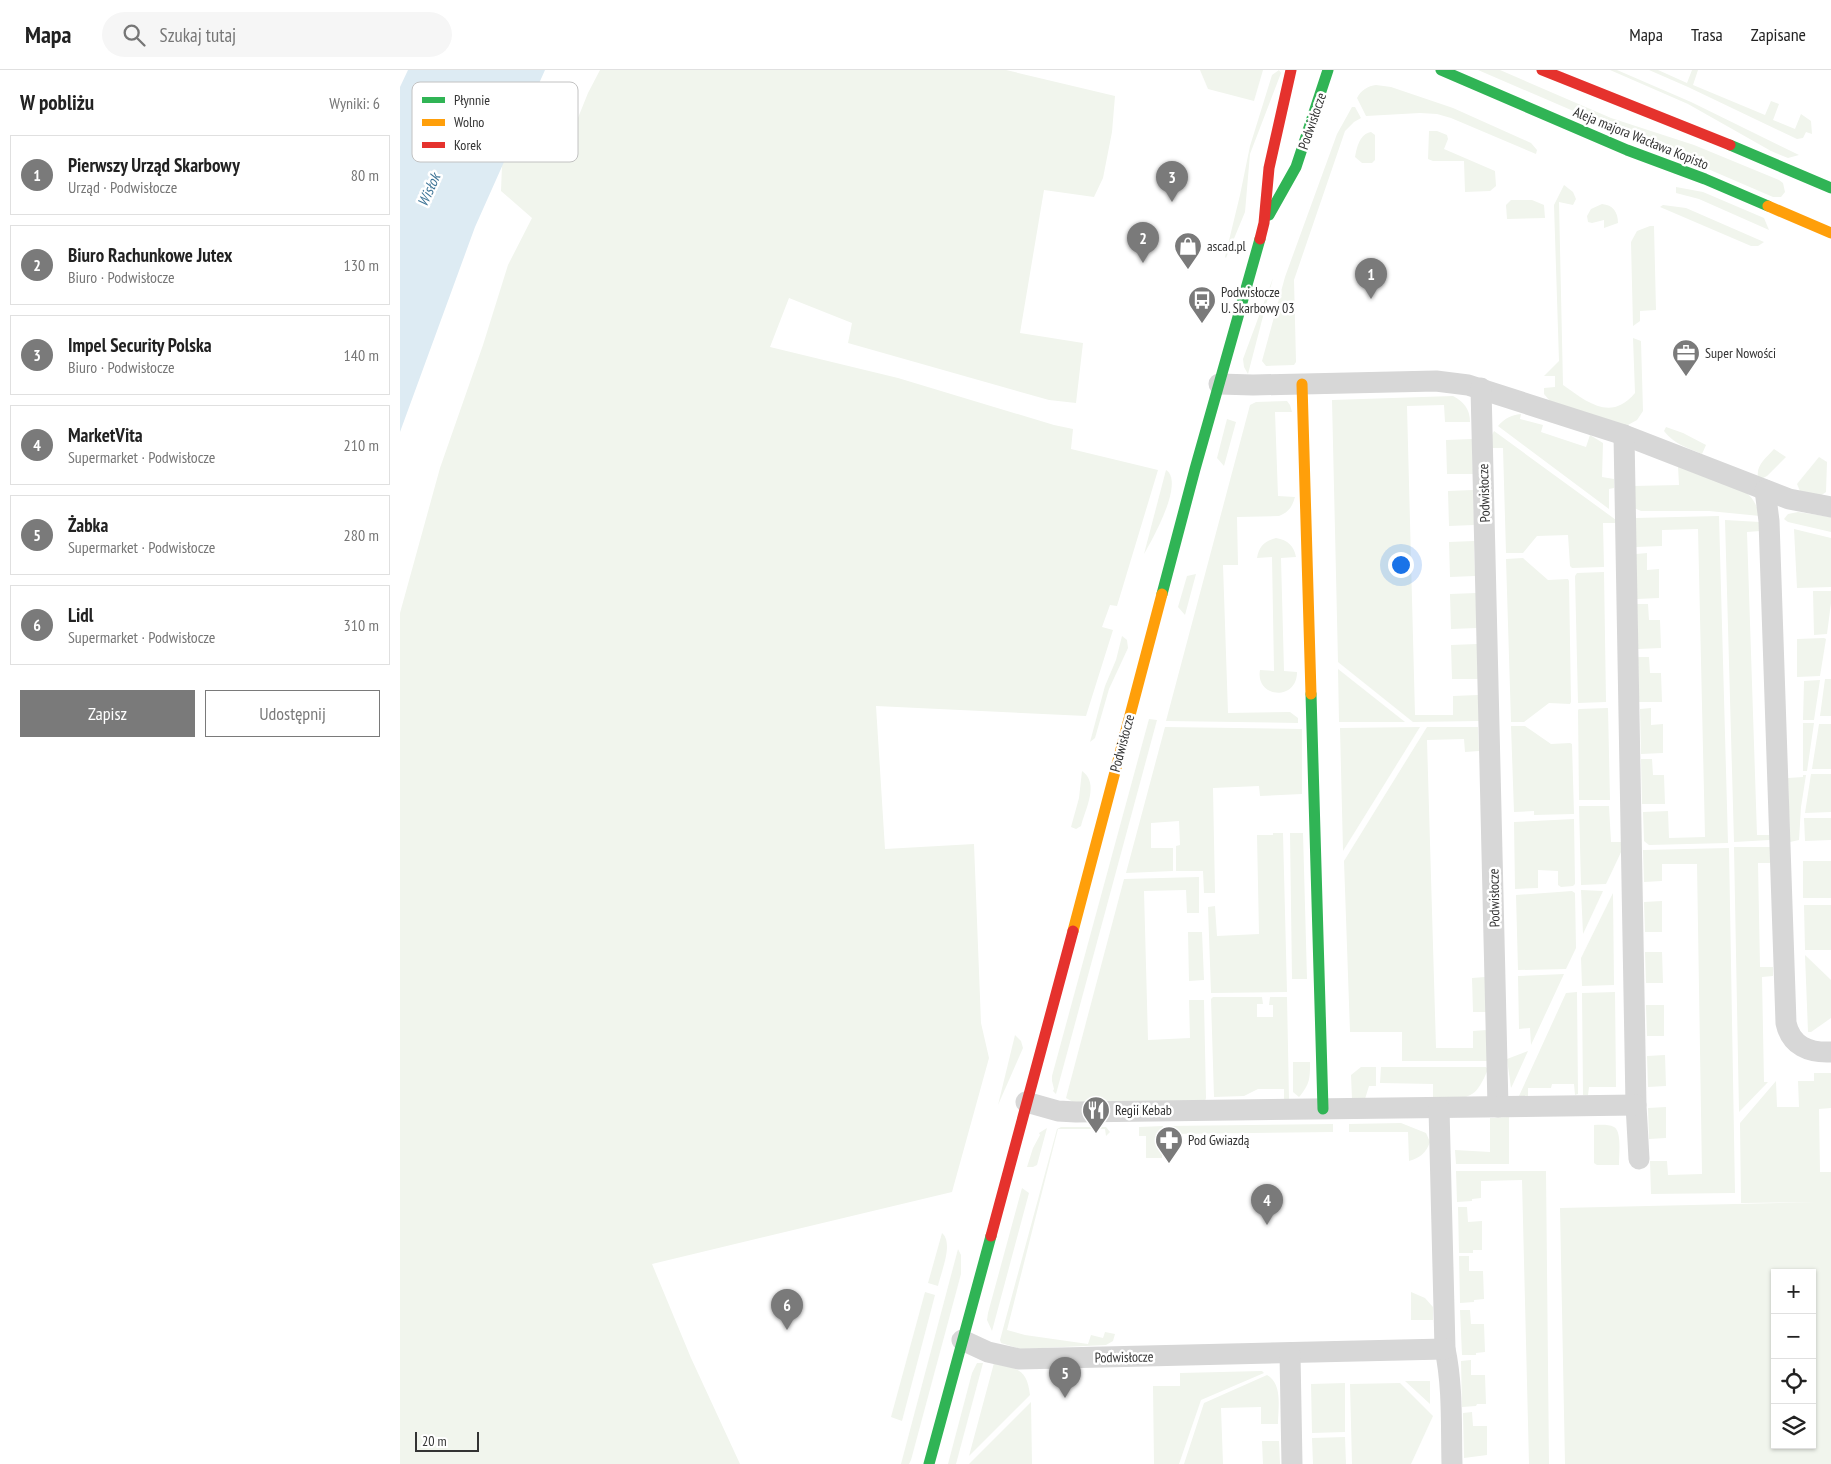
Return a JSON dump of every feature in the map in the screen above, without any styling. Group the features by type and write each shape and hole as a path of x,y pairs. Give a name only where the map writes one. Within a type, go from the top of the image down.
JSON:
{"street":[{"name":"Podwisłocze","path":"929,1464 1091,865 1192,478 1264,223 1268,168 1291,70"},
{"name":"Podwisłocze","path":"1264,223 1296,167 1328,70"},
{"name":"Aleja majora Wacława Kopisto","path":"1440,70 1627,150 1704,179 1831,233"},
{"name":"Aleja majora Wacława Kopisto","path":"1542,70 1699,132 1831,188"},
{"path":"1321,93 1339,76"},
{"path":"1219,384 1436,382 1481,388 1624,434 1789,499 1831,507"},
{"path":"1302,384 1323,1109"},
{"name":"Podwisłocze","path":"1481,388 1498,1107"},
{"path":"1624,434 1636,1105 1639,1160"},
{"path":"1765,490 1769,530 1786,1023 1787,1031 1797,1044 1820,1053 1831,1052"},
{"path":"1026,1102 1058,1111 1076,1112 1636,1105"},
{"path":"1439,1108 1445,1349 1451,1413 1452,1464"},
{"name":"Podwisłocze","path":"962,1340 988,1352 1019,1360 1445,1349"},
{"path":"1290,1354 1292,1464"}],"shaded area":[{"path":"600,70 1006,70 1115,96 1112,132 1103,178 1094,197 1044,190 1020,333 1083,343 1076,403 1049,400 848,343 852,323 789,298 770,347 898,378 1073,429 1071,449 1158,470 1117,606 1110,605 1102,627 1113,630 1086,716 876,706 885,849 974,844 981,1023 989,1058 952,1192 652,1264 691,1358 740,1464 400,1464 400,613 440,468 483,345 508,265 532,218 501,191 502,165 503,162 578,162 578,118"},
{"path":"1200,70 1263,70 1254,101 1208,89"},
{"path":"1279,70 1281,73 1250,154 1245,212 1226,258 1250,146 1272,75"},
{"path":"1478,70 1500,70 1611,118 1694,145 1779,180 1783,183 1785,192 1781,197 1773,197"},
{"path":"1610,70 1617,70 1691,102 1799,155 1788,158 1771,151 1688,104"},
{"path":"1649,70 1658,70 1687,83 1692,70 1698,70 1693,85 1765,115 1771,101 1779,104 1773,120 1795,129 1801,114 1811,121 1812,134 1806,132 1803,138 1797,139"},
{"path":"1376,85 1391,87 1453,108 1531,143 1537,150 1536,154 1451,118 1437,114 1366,116 1357,98 1365,89"},
{"path":"1352,107 1355,107 1361,118 1345,131 1294,280 1296,362 1294,365 1266,366 1262,361 1285,277 1337,134"},
{"path":"1429,131 1437,131 1447,135 1448,139 1444,149 1495,171 1496,186 1490,191 1465,192 1464,161 1433,161 1428,159"},
{"path":"1371,132 1375,135 1375,160 1372,163 1362,163 1355,157 1357,149 1364,135"},
{"path":"1564,185 1573,192 1576,199 1573,205 1559,202 1563,385 1581,398 1599,406 1608,408 1626,402 1635,393 1633,338 1641,341 1643,411 1637,420 1626,426 1550,401 1544,394 1544,388 1555,387 1555,376 1544,376 1559,361 1554,205"},
{"path":"1676,187 1703,192 1764,218 1769,230 1699,199 1676,193"},
{"path":"1511,200 1532,200 1544,205 1545,218 1507,219 1506,205"},
{"path":"1602,204 1614,210 1618,223 1604,228 1604,220 1588,222 1587,216 1591,209"},
{"path":"1663,205 1686,208 1764,242 1758,246 1751,246 1660,207"},
{"path":"1654,226 1656,310 1640,311 1640,321 1633,326 1631,242 1637,231"},
{"path":"1273,278 1248,374 1244,367 1243,359"},
{"path":"1453,396 1466,406 1470,422 1445,422 1444,405 1407,406 1415,715 1453,715 1453,696 1478,695 1479,721 1413,722 1338,662 1332,400"},
{"path":"1287,401 1292,412 1275,412 1278,496 1295,497 1294,501 1288,511 1279,516 1237,517 1238,565 1223,565 1228,713 1290,712 1298,718 1298,723 1166,721 1250,405 1256,402"},
{"path":"1521,414 1520,419 1543,425 1541,432 1586,447 1590,435 1603,443 1602,477 1614,479 1614,488 1609,489 1609,509 1498,426 1508,417"},
{"path":"1227,419 1236,422 1224,466 1217,458"},
{"path":"1666,427 1683,433 1706,445 1702,454 1672,439 1664,431"},
{"path":"1494,431 1616,520 1615,523 1603,523 1604,567 1572,568 1570,566 1568,535 1537,536 1523,553 1506,553 1503,448 1491,448"},
{"path":"1472,439 1473,474 1447,474 1446,440"},
{"path":"1774,449 1786,457 1767,476 1763,478 1758,477 1760,465"},
{"path":"1819,457 1827,462 1826,492 1820,496 1800,491 1797,484"},
{"path":"1678,466 1743,491 1753,500 1760,516 1709,511 1641,511 1634,508 1633,486 1679,485"},
{"path":"1166,470 1171,476 1172,486 1169,498 1165,511 1144,554"},
{"path":"1473,490 1474,525 1449,526 1448,491"},
{"path":"1798,512 1831,517 1831,532 1788,522 1784,519 1788,514"},
{"path":"1719,516 1728,843 1649,845 1644,841 1643,812 1668,811 1669,838 1705,837 1698,529 1662,530 1662,546 1636,547 1635,518"},
{"path":"1725,520 1760,522 1760,531 1747,532 1757,835 1770,835 1770,840 1734,842"},
{"path":"1794,529 1831,538 1831,587 1797,588"},
{"path":"1276,538 1290,544 1296,557 1281,558 1284,671 1297,672 1295,682 1291,688 1277,693 1270,691 1260,679 1260,670 1274,671 1272,557 1257,558 1259,550 1263,545"},
{"path":"1474,541 1475,576 1450,577 1449,542"},
{"path":"1647,553 1647,570 1659,569 1659,598 1637,599 1636,554"},
{"path":"1523,558 1548,580 1568,579 1569,581 1571,702 1570,704 1549,703 1524,722 1511,722 1506,559"},
{"path":"1604,572 1606,702 1578,703 1575,576 1577,573"},
{"path":"1196,574 1185,615 1178,607 1187,576"},
{"path":"1813,591 1831,591 1827,634 1814,635"},
{"path":"1476,593 1477,628 1451,629 1450,594"},
{"path":"1637,604 1648,604 1649,620 1660,620 1661,648 1638,649"},
{"path":"1122,636 1127,640 1128,648 1109,689 1095,738 1090,742 1105,686 1116,660"},
{"path":"1797,639 1826,639 1820,676 1797,677"},
{"path":"1477,644 1478,679 1452,679 1451,645"},
{"path":"1638,657 1649,657 1650,673 1661,673 1662,702 1639,702"},
{"path":"1338,669 1405,722 1339,722"},
{"path":"1825,679 1831,679 1831,716 1820,716"},
{"path":"1820,680 1814,720 1803,720 1804,681"},
{"path":"1608,708 1610,800 1579,800 1578,710"},
{"path":"1651,708 1651,725 1663,724 1663,753 1641,754 1640,709"},
{"path":"1149,719 1157,720 1056,1094 1053,1091 1052,1076"},
{"path":"1803,723 1814,723 1807,771 1803,771"},
{"path":"1819,724 1831,724 1831,769 1812,769"},
{"path":"1511,726 1525,726 1551,744 1572,744 1574,814 1534,815 1534,811 1514,812"},
{"path":"1165,727 1302,729 1302,794 1260,796 1259,786 1213,788 1215,893 1204,893 1203,871 1176,871 1176,846 1180,845 1179,821 1151,823 1151,848 1173,848 1173,871 1126,873"},
{"path":"1420,727 1343,851 1340,728"},
{"path":"1427,727 1478,727 1479,751 1465,752 1464,739 1427,740 1436,1048 1473,1048 1473,1031 1487,1030 1487,1061 1402,1061 1402,1032 1350,1032 1344,861"},
{"path":"1641,759 1652,759 1653,775 1664,775 1665,804 1642,804"},
{"path":"1082,771 1090,782 1091,789 1081,826 1076,829 1071,827 1079,798"},
{"path":"1811,774 1831,774 1831,812 1805,813"},
{"path":"1803,775 1806,775 1801,807 1799,840 1790,842 1788,778 1803,777"},
{"path":"1579,806 1609,806 1611,842 1624,842 1606,884 1581,885"},
{"path":"1804,818 1831,818 1831,840 1805,841"},
{"path":"1574,819 1575,884 1573,886 1561,887 1558,885 1558,871 1538,870 1538,888 1515,889 1514,822"},
{"path":"1273,833 1283,833 1287,992 1211,993 1208,907 1215,906 1217,936 1259,934 1257,835 1273,835"},
{"path":"1290,833 1303,833 1307,979 1292,979"},
{"path":"1734,847 1771,847 1771,863 1758,863 1760,967 1773,967 1773,976 1762,977 1764,1082 1768,1082 1739,1112"},
{"path":"1729,848 1735,1193 1651,1194 1650,1161 1667,1161 1668,1175 1702,1174 1697,864 1662,864 1662,881 1644,882 1643,850"},
{"path":"1803,861 1831,861 1831,898 1803,898"},
{"path":"1199,877 1199,913 1187,913 1186,890 1144,891 1148,1040 1190,1038 1189,1000 1204,1000 1205,1101 1073,1102 1066,1098 1124,879"},
{"path":"1581,890 1603,891 1583,934"},
{"path":"1572,891 1575,893 1576,948 1566,969 1518,970 1516,895"},
{"path":"1613,893 1614,985 1582,986 1581,958"},
{"path":"1662,901 1662,932 1645,932 1644,902"},
{"path":"1804,905 1831,905 1831,950 1805,950"},
{"path":"1188,932 1202,932 1204,980 1189,981"},
{"path":"1645,952 1662,952 1663,983 1646,983"},
{"path":"1805,955 1831,980 1831,1018 1811,1032 1808,1032"},
{"path":"1564,974 1531,1045 1530,1028 1519,1029 1518,976"},
{"path":"1485,977 1487,1012 1473,1012 1472,978"},
{"path":"1577,992 1578,1094 1575,1095 1574,1084 1552,1084 1551,1088 1528,1088 1528,1096 1519,1096 1566,993"},
{"path":"1615,992 1616,1087 1589,1087 1588,1095 1583,1095 1582,993"},
{"path":"1213,997 1262,997 1263,1004 1257,1004 1257,1017 1273,1017 1273,1005 1269,1005 1270,997 1287,997 1289,1099 1284,1099 1284,1089 1258,1089 1244,1096 1214,1097 1211,999"},
{"path":"1646,1005 1664,1005 1664,1036 1647,1036"},
{"path":"1015,1035 1021,1041 1023,1048 998,1105"},
{"path":"1528,1051 1513,1084 1511,1088 1507,1059"},
{"path":"1665,1055 1666,1086 1648,1087 1647,1056"},
{"path":"1293,1062 1310,1062 1309,1081 1299,1097 1293,1092"},
{"path":"1361,1067 1376,1067 1376,1086 1369,1086 1365,1099 1352,1099 1351,1075"},
{"path":"1381,1067 1486,1067 1488,1069 1478,1088 1468,1096 1461,1098 1433,1098 1433,1084 1380,1083"},
{"path":"1814,1073 1831,1073 1831,1108 1819,1109 1820,1172 1831,1172 1831,1464 1565,1464 1560,1208 1818,1202 1741,1203 1740,1123 1776,1081 1777,1107 1799,1107 1798,1081 1814,1081"},
{"path":"1666,1107 1666,1138 1649,1139 1648,1108"},
{"path":"1509,1117 1509,1164 1456,1164 1455,1150 1490,1152 1490,1118"},
{"path":"1401,1123 1426,1133 1430,1142 1422,1154 1409,1161 1408,1132 1349,1132 1349,1124"},
{"path":"1333,1124 1333,1132 1166,1134 1166,1126"},
{"path":"1594,1125 1609,1125 1617,1129 1620,1144 1619,1165 1597,1165 1594,1163"},
{"path":"1163,1126 1162,1158 1146,1158 1146,1136 1139,1136 1139,1127"},
{"path":"1061,1127 1106,1127 1110,1132 1106,1136 1105,1129 1058,1129 1007,1330 1025,1335 1088,1344 1091,1335 1103,1338 1105,1332 1115,1334 1113,1341 1106,1345 1020,1349 1001,1343 1000,1340 1057,1129"},
{"path":"1047,1128 1037,1165 1027,1167 1033,1148 1040,1135 1039,1133"},
{"path":"1456,1171 1546,1171 1549,1464 1529,1464 1522,1180 1481,1181 1481,1198 1457,1202"},
{"path":"1022,1188 1029,1193 992,1331 987,1320 988,1313"},
{"path":"1458,1207 1467,1207 1468,1222 1482,1221 1482,1250 1473,1250 1473,1253 1459,1253"},
{"path":"942,1233 947,1244 947,1250 938,1286 928,1283"},
{"path":"958,1249 961,1255 961,1274 911,1460 909,1464 901,1464"},
{"path":"1459,1256 1469,1256 1469,1271 1483,1271 1484,1299 1460,1303"},
{"path":"925,1292 935,1295 902,1421 891,1417"},
{"path":"1411,1292 1425,1298 1433,1307 1433,1320 1411,1320"},
{"path":"1460,1310 1470,1310 1471,1324 1484,1324 1485,1352 1476,1353 1476,1355 1462,1355"},
{"path":"1471,1360 1471,1375 1485,1375 1486,1404 1462,1407 1461,1361"},
{"path":"977,1363 983,1363 956,1464 948,1464 972,1373"},
{"path":"994,1363 1020,1371 1029,1386 1030,1395 969,1456"},
{"path":"1262,1371 1264,1373 1201,1400 1179,1464 1154,1464 1153,1386 1180,1386 1180,1373"},
{"path":"1267,1375 1272,1379 1278,1390 1278,1424 1261,1424 1261,1407 1221,1408 1223,1464 1184,1464 1204,1403"},
{"path":"1405,1381 1430,1381 1430,1404"},
{"path":"1345,1383 1345,1432 1312,1433 1311,1384"},
{"path":"1400,1383 1433,1416 1411,1464 1352,1464 1350,1384"},
{"path":"1031,1402 1032,1464 969,1464"},
{"path":"1472,1412 1473,1426 1487,1426 1487,1455 1464,1458 1463,1413"},
{"path":"1345,1437 1346,1464 1313,1464 1312,1438"},
{"path":"1262,1441 1279,1441 1280,1464 1263,1464"}],"water":[{"name":"Wisłok","path":"408,70 545,70 540,82 412,82 412,162 504,162 475,227 400,432 400,87"}],"traffic: fast":[{"path":"1269,215 1296,167 1328,70"},
{"path":"1441,70 1627,150 1705,179 1768,206"},
{"path":"1730,145 1831,188"},
{"path":"1162,594 1260,239"},
{"path":"1311,694 1323,1109"},
{"path":"929,1464 991,1236"}],"traffic: slow":[{"path":"1768,206 1831,233"},
{"path":"1302,384 1311,694"},
{"path":"1073,931 1162,594"}],"traffic: jam":[{"path":"1260,239 1264,223 1269,168 1291,70"},
{"path":"1542,70 1730,145"},
{"path":"991,1236 1073,931"}],"place":[{"name":"Impel Security Polska","path":"1172,202"},
{"name":"Biuro Rachunkowe Jutex","path":"1143,263"},
{"name":"ascad.pl","path":"1188,270"},
{"name":"Pierwszy Urząd Skarbowy","path":"1371,299"},
{"name":"Podwisłocze U. Skarbowy 03","path":"1202,324"},
{"name":"Super Nowości","path":"1686,377"},
{"name":"Regii Kebab","path":"1096,1134"},
{"name":"Pod Gwiazdą","path":"1169,1164"},
{"name":"MarketVita","path":"1267,1225"},
{"name":"Lidl","path":"787,1330"},
{"name":"Żabka","path":"1065,1398"}]}
